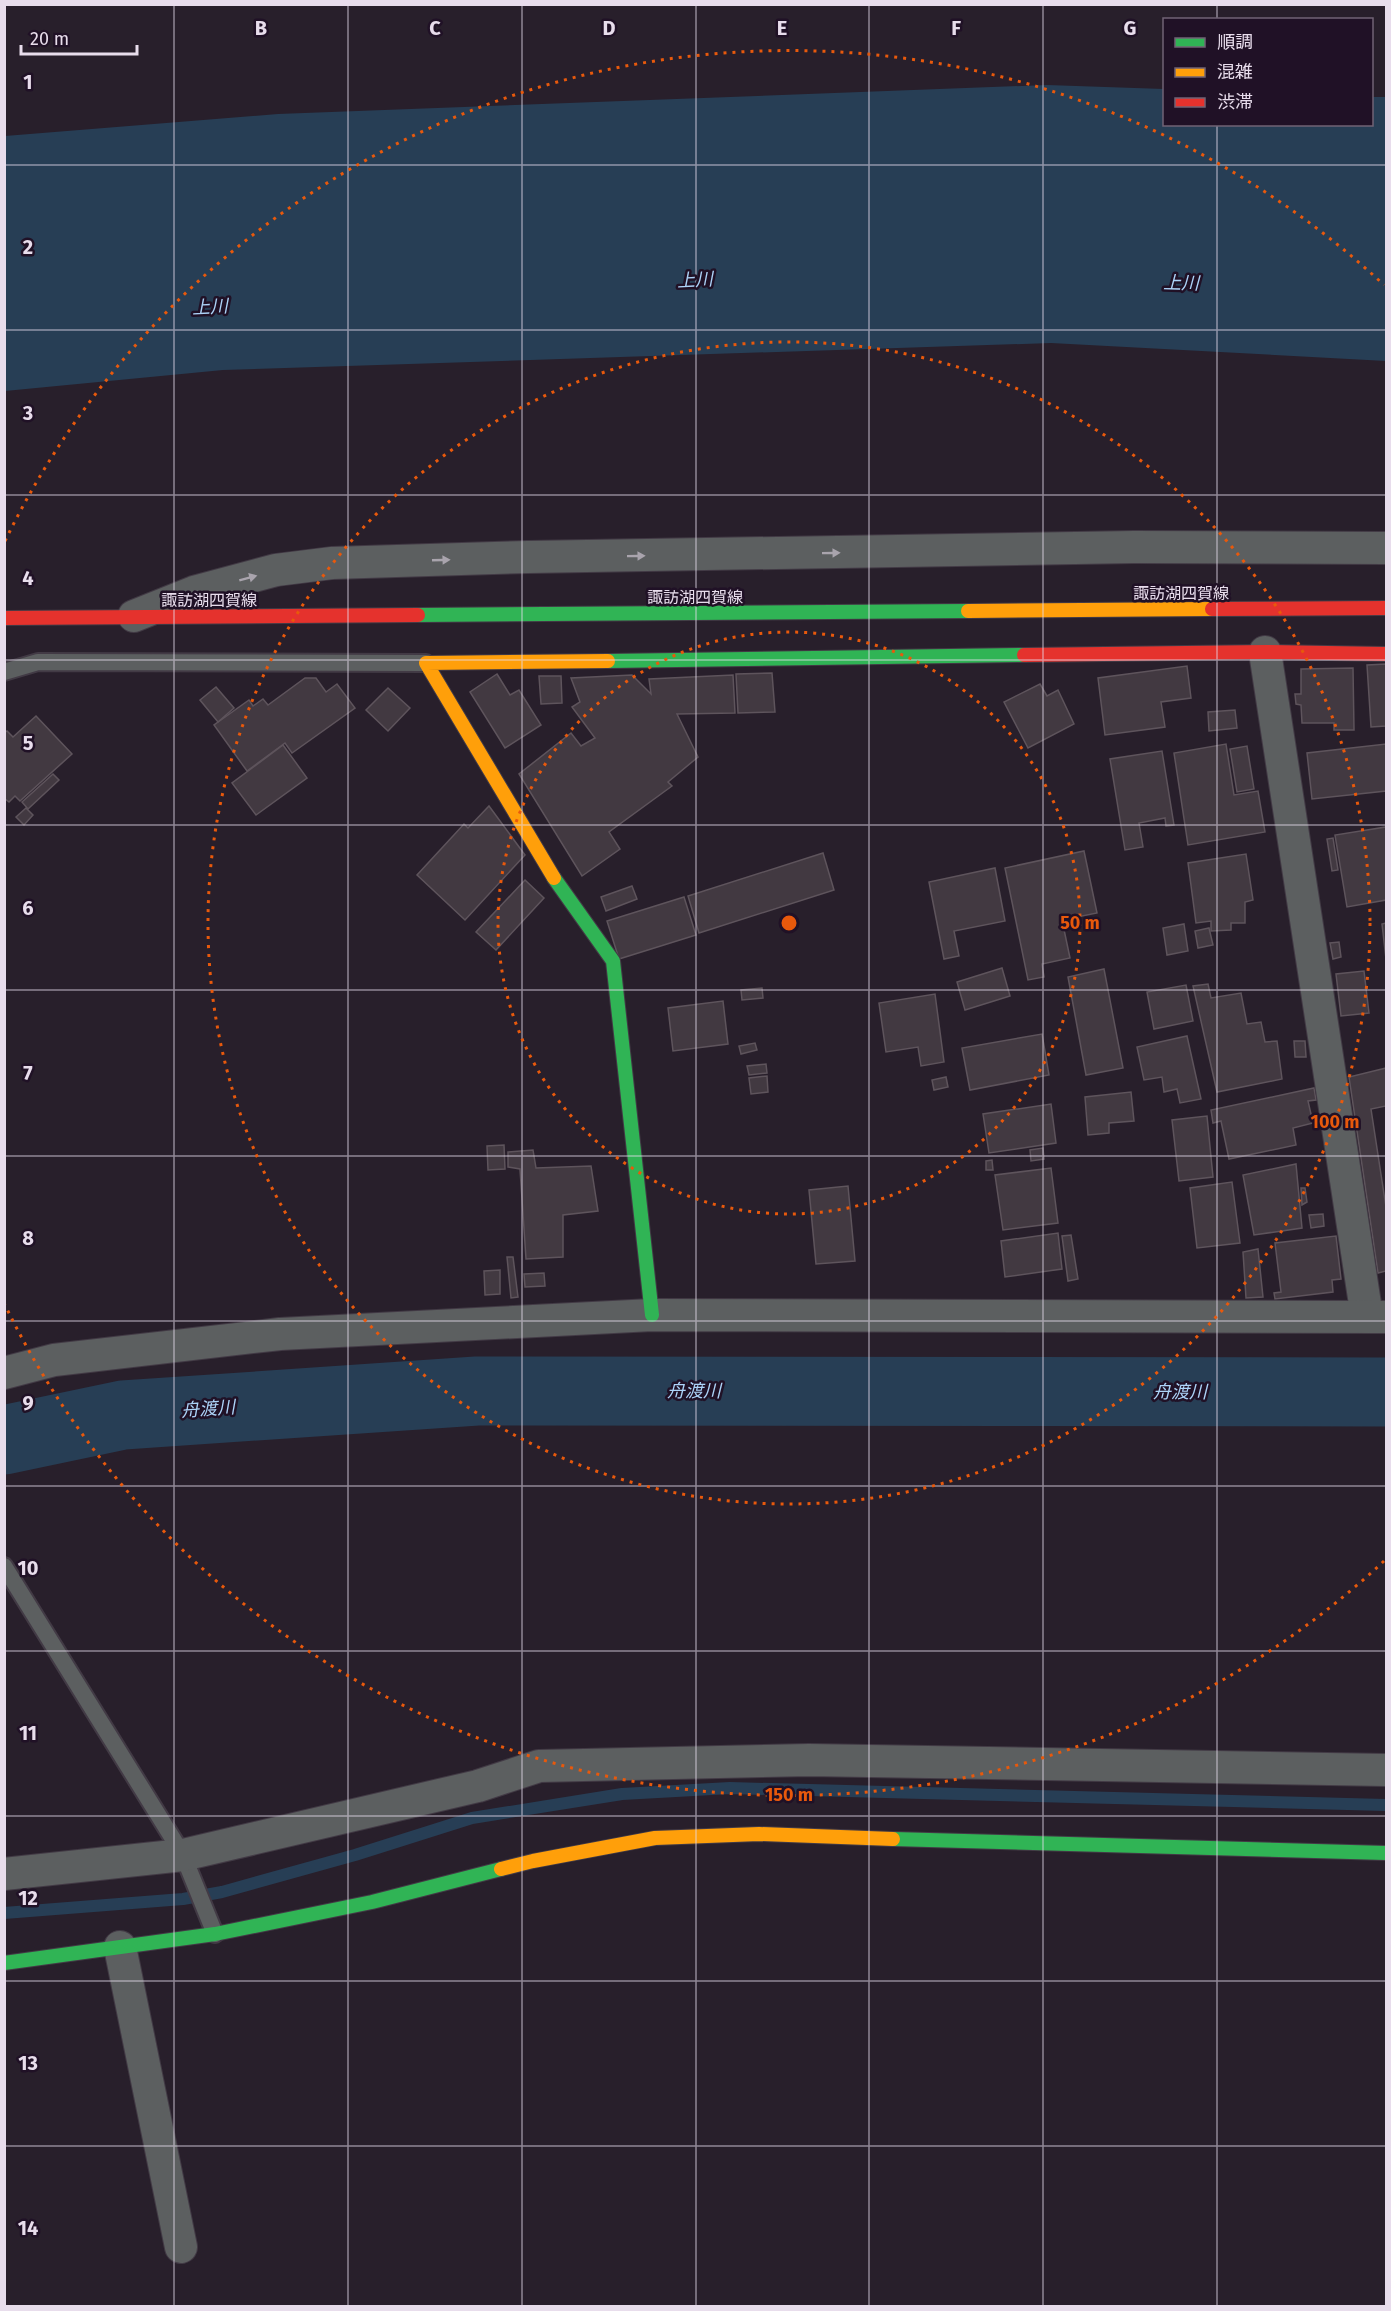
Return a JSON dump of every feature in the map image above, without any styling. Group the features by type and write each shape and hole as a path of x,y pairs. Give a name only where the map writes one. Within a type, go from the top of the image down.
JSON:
{"street":[{"path":"133,617 194,592 276,570 332,563 528,557 1134,547 1386,548"},
{"name":"諏訪湖四賀線","path":"4,618 1386,608"},
{"path":"4,1373 54,1360 279,1334 652,1315 1377,1317 1265,652"},
{"path":"652,1315 613,961 546,867 426,663 1265,652 1386,654"},
{"path":"4,1874 183,1855 478,1785 539,1766 809,1760 1386,1770"},
{"path":"4,1963 215,1934 372,1902 532,1861 655,1838 759,1834 1142,1848 1386,1853"},
{"path":"120,1947 181,2247"}],"lane":[{"path":"4,672 38,662 426,663"},
{"path":"4,1566 183,1855 215,1934"}],"water":[{"name":"上川","path":"1047,85 1163,89 1163,126 1373,126 1373,97 1386,97 1386,361 1051,343 223,370 5,391 5,136 278,114"}],"building":[{"path":"1386,664 1386,726 1371,727 1367,665"},
{"path":"1187,666 1191,698 1161,702 1165,727 1105,735 1098,678"},
{"path":"1353,668 1354,730 1334,730 1334,723 1302,723 1301,705 1296,704 1295,694 1301,694 1301,669"},
{"path":"772,673 775,712 738,713 736,674"},
{"path":"497,674 510,695 519,690 541,725 505,748 470,692"},
{"path":"632,675 651,694 649,679 733,675 735,713 677,714 698,757 668,782 672,786 609,832 620,849 582,876 519,774 571,733 581,746 595,738 572,707 580,702 571,678"},
{"path":"539,676 561,676 562,703 541,704"},
{"path":"305,678 316,678 326,692 337,684 355,708 292,753 285,743 247,771 214,725 249,700 253,706 263,699 268,705"},
{"path":"1040,684 1047,696 1058,690 1074,724 1028,748 1004,702"},
{"path":"216,687 234,708 218,722 200,700"},
{"path":"388,688 410,708 388,731 366,710"},
{"path":"1235,710 1237,728 1209,731 1208,712"},
{"path":"36,716 72,754 20,801 15,796 9,802 4,798 4,733 7,731 13,737"},
{"path":"1226,744 1234,795 1258,791 1265,832 1188,845 1174,753"},
{"path":"1386,744 1386,791 1312,799 1307,753"},
{"path":"283,745 307,778 256,815 232,783"},
{"path":"1247,746 1254,789 1237,792 1230,749"},
{"path":"1162,751 1174,825 1166,826 1165,818 1139,823 1143,847 1125,850 1110,759"},
{"path":"53,774 59,780 28,809 22,802"},
{"path":"489,806 525,855 465,920 417,875 464,824 468,828"},
{"path":"26,808 33,815 24,825 16,817"},
{"path":"1386,827 1386,900 1347,907 1335,835"},
{"path":"1333,838 1338,870 1332,871 1327,839"},
{"path":"1084,851 1097,913 1062,920 1070,958 1042,964 1044,977 1028,980 1005,868"},
{"path":"823,853 834,890 699,933 688,896"},
{"path":"1246,854 1253,900 1245,902 1245,923 1231,923 1231,930 1211,931 1211,921 1196,923 1188,863"},
{"path":"995,868 1005,921 954,931 959,956 944,959 929,882"},
{"path":"525,880 544,898 496,950 476,932"},
{"path":"632,886 637,899 606,911 601,897"},
{"path":"684,897 696,935 619,959 607,921"},
{"path":"1386,923 1386,959 1382,924"},
{"path":"1184,924 1188,951 1167,955 1163,928"},
{"path":"1209,928 1213,945 1198,948 1195,931"},
{"path":"1339,942 1341,957 1333,959 1330,943"},
{"path":"1002,968 1010,996 965,1010 957,982"},
{"path":"1104,969 1123,1068 1086,1075 1068,977"},
{"path":"1364,971 1369,1013 1341,1016 1336,974"},
{"path":"1208,984 1211,998 1241,993 1247,1024 1261,1022 1265,1042 1277,1041 1282,1079 1217,1092 1193,986"},
{"path":"1186,985 1193,1021 1154,1029 1147,992"},
{"path":"762,988 763,998 742,1000 741,990"},
{"path":"935,994 944,1062 921,1066 918,1047 886,1052 879,1003"},
{"path":"723,1001 728,1044 673,1051 668,1008"},
{"path":"1042,1034 1049,1075 970,1090 962,1048"},
{"path":"1187,1036 1201,1099 1180,1103 1177,1089 1164,1092 1162,1077 1144,1080 1137,1047"},
{"path":"1294,1041 1305,1041 1306,1057 1295,1057"},
{"path":"755,1043 757,1050 741,1054 739,1046"},
{"path":"766,1064 767,1073 749,1075 747,1066"},
{"path":"1386,1068 1386,1106 1371,1109 1386,1207 1386,1271 1378,1273 1349,1077"},
{"path":"767,1076 768,1092 751,1094 749,1078"},
{"path":"946,1077 948,1087 934,1090 932,1080"},
{"path":"1314,1088 1316,1100 1308,1101 1313,1123 1293,1128 1296,1145 1229,1159 1221,1121 1213,1123 1211,1110"},
{"path":"1131,1092 1134,1121 1109,1123 1109,1133 1088,1135 1085,1097"},
{"path":"1051,1104 1056,1143 989,1153 983,1114"},
{"path":"1207,1116 1213,1177 1179,1181 1172,1120"},
{"path":"504,1145 505,1169 488,1170 487,1146"},
{"path":"1043,1148 1044,1159 1031,1161 1030,1150"},
{"path":"533,1150 536,1168 591,1166 598,1211 563,1215 563,1257 526,1259 520,1169 508,1167 508,1152"},
{"path":"992,1160 993,1170 986,1170 986,1161"},
{"path":"1296,1164 1302,1228 1254,1235 1243,1175"},
{"path":"1051,1168 1058,1223 1003,1230 995,1175"},
{"path":"1232,1182 1240,1243 1197,1248 1190,1188"},
{"path":"848,1186 855,1261 816,1264 809,1190"},
{"path":"1301,1188 1305,1188 1307,1202 1302,1205"},
{"path":"1323,1214 1324,1226 1311,1228 1309,1215"},
{"path":"1058,1233 1062,1269 1005,1277 1001,1241"},
{"path":"1071,1235 1078,1279 1068,1281 1062,1236"},
{"path":"1336,1236 1341,1279 1332,1280 1333,1292 1275,1299 1274,1293 1281,1292 1275,1243"},
{"path":"1258,1249 1263,1297 1246,1298 1243,1252"},
{"path":"507,1257 513,1257 518,1297 511,1298"},
{"path":"500,1270 500,1294 485,1295 484,1271"},
{"path":"544,1273 545,1286 525,1287 524,1274"}],"waterway":[{"name":"舟渡川","path":"4,1440 123,1415 477,1391 1386,1392"},
{"path":"4,1913 183,1899 222,1892 355,1855 472,1818 622,1794 730,1788 1386,1805"}],"traffic: fast":[{"path":"418,615 968,611"},
{"path":"608,661 1024,655"},
{"path":"554,878 613,961 652,1315"},
{"path":"893,1839 1386,1853"},
{"path":"4,1963 215,1934 372,1902 501,1869"}],"traffic: slow":[{"path":"968,611 1212,609"},
{"path":"554,878 426,663 608,661"},
{"path":"501,1869 655,1838 759,1834 893,1839"}],"traffic: jam":[{"path":"1212,609 1386,608"},
{"path":"4,618 418,615"},
{"path":"1024,655 1265,652 1386,654"}]}
